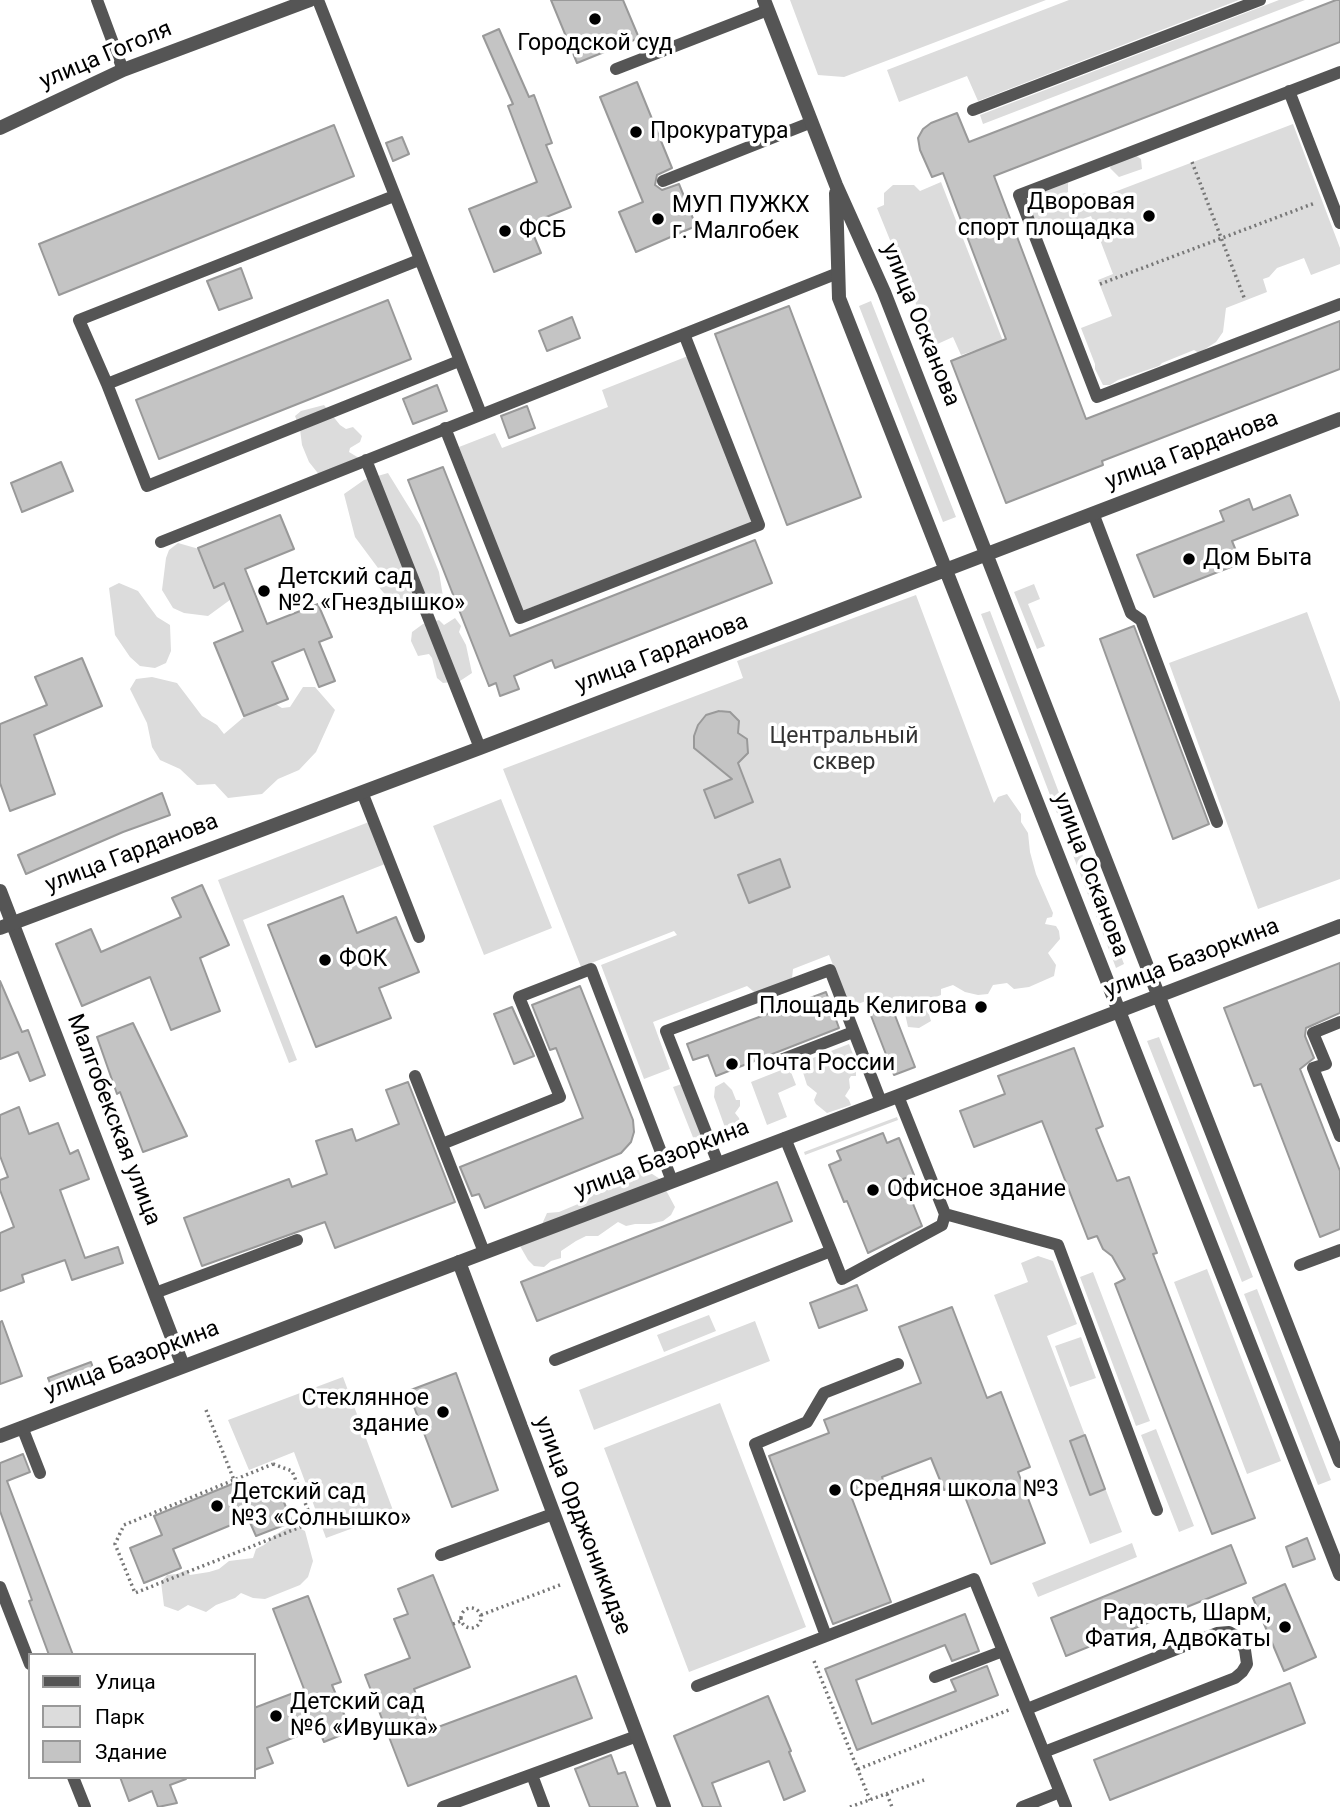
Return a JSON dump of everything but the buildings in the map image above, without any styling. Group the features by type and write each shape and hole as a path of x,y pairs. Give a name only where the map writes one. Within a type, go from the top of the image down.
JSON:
{"street":[{"name":"улица Гоголя","path":"0,128 123,70 310,0"},
{"name":"улица Осканова","path":"766,5 836,185 884,292 1340,1461"},
{"name":"улица Осканова","path":"836,185 839,298 1340,1574"},
{"name":"улица Гарданова","path":"6,925 480,748 1340,419"},
{"name":"Малгобекская улица","path":"0,891 6,925 183,1366"},
{"name":"улица Базоркина","path":"0,1436 1340,926"},
{"name":"улица Орджоникидзе","path":"458,1262 664,1807"}],"lane":[{"path":"97,0 123,70"},
{"path":"318,0 481,414"},
{"path":"973,110 1261,0"},
{"path":"616,69 766,5"},
{"path":"1340,72 1019,195 1097,397 1340,304"},
{"path":"1289,91 1340,223"},
{"path":"663,181 812,122"},
{"path":"394,196 79,320 147,486 459,361"},
{"path":"107,384 419,260"},
{"path":"161,542 838,273"},
{"path":"445,428 520,618 759,525 684,334"},
{"path":"366,460 480,748"},
{"path":"1093,513 1131,613 1141,620 1217,822"},
{"path":"362,792 419,937"},
{"path":"442,1144 560,1097 519,997 591,969 672,1181"},
{"path":"718,1163 666,1031 830,970 881,1102"},
{"path":"1340,1022 1314,1033 1326,1064 1313,1069 1340,1136"},
{"path":"770,1065 853,1032"},
{"path":"415,1076 484,1252"},
{"path":"785,1138 842,1279 942,1226 945,1214 898,1096"},
{"path":"945,1214 1058,1245 1157,1510"},
{"path":"155,1293 297,1240"},
{"path":"1300,1265 1340,1250"},
{"path":"555,1360 831,1251"},
{"path":"827,1636 755,1444 807,1422 824,1393 898,1364"},
{"path":"22,1427 40,1473"},
{"path":"441,1555 554,1514"},
{"path":"697,1686 974,1580 1066,1807"},
{"path":"0,1587 28,1659"},
{"path":"1025,1707 1217,1633 1229,1632 1238,1637 1245,1650 1247,1664 1235,1678 1044,1752"},
{"path":"935,1677 1003,1650"},
{"path":"443,1807 637,1736"},
{"path":"532,1775 544,1807"},
{"path":"74,1779 85,1807"},
{"path":"1022,1807 1060,1792"}],"path":[{"path":"1192,162 1245,300"},
{"path":"1100,284 1330,198"},
{"path":"206,1410 234,1480"},
{"path":"273,1464 292,1471 313,1522 135,1593 115,1544 124,1525 234,1480 273,1464"},
{"path":"481,1615 560,1585"},
{"path":"467,1608 474,1608 481,1615 478,1625 472,1628 466,1627 461,1621 462,1613 467,1608"},
{"path":"453,1624 461,1621"},
{"path":"814,1661 870,1800"},
{"path":"858,1769 1025,1707"},
{"path":"853,1807 924,1780"},
{"path":"887,1794 892,1807"}],"green space":[{"path":"790,0 1046,0 844,77 818,75"},
{"path":"1069,0 1239,0 978,101 967,76 899,102 887,70"},
{"path":"1279,0 1305,0 983,124 980,115"},
{"path":"1293,124 1340,248 1340,264 1311,275 1304,258 1277,268 1269,277 1263,279 1267,292 1226,308 1223,332 1216,342 1199,353 1194,350 1110,385 1103,385 1081,328 1112,316 1098,280 1113,274 1091,216 1040,236 1029,210 1030,200 1049,185 1068,183 1068,192 1057,198 1058,203 1085,193 1096,199"},
{"path":"1135,155 1141,159 1142,169 1119,177 1110,168 1112,163"},
{"path":"941,182 1043,444 976,350 961,355 953,337 933,346 877,208 884,205 884,193 893,185 914,185 920,191"},
{"path":"871,301 956,517 943,522 859,306"},
{"path":"688,356 752,523 522,611 459,447 495,433 502,448 608,407 602,390"},
{"path":"324,405 340,425 346,429 353,427 362,436 360,442 350,448 349,452 359,458 325,482 309,462 295,416 301,411"},
{"path":"388,473 420,525 439,572 445,609 434,611 416,602 412,605 400,605 388,598 378,586 378,568 355,537 344,494 364,480"},
{"path":"178,543 206,551 228,582 234,597 208,616 184,613 173,608 162,590 166,558 169,550"},
{"path":"119,583 138,591 157,617 170,625 171,651 166,663 155,668 140,666 130,657 115,635 109,588"},
{"path":"1034,584 1040,599 1028,604 1045,646 1037,649 1014,592"},
{"name":"Центральный сквер","path":"916,595 994,803 998,797 1007,794 1021,814 1021,822 1028,833 1036,874 1053,913 1045,924 1056,926 1059,931 1060,939 1048,953 1056,965 1054,976 1029,987 1014,989 1007,983 993,985 988,994 965,992 953,985 941,989 941,995 925,1001 931,1021 919,1028 908,1027 901,996 880,1004 876,992 870,993 871,999 850,1007 829,955 793,969 792,978 759,996 747,986 653,1022 670,1069 644,1079 601,965 677,935 674,931 581,967 503,769 743,678 737,661"},
{"path":"990,611 1124,964 1116,968 981,614"},
{"path":"1307,612 1340,702 1340,879 1258,909 1169,663"},
{"path":"455,618 461,626 459,632 466,645 472,673 460,681 443,683 437,678 429,654 418,656 411,641 412,632 423,624 439,620 444,625"},
{"path":"152,677 177,683 202,716 217,725 224,734 251,711 261,695 282,708 290,707 303,687 315,687 335,710 316,752 299,770 278,779 262,794 228,798 215,784 197,785 180,769 160,760 152,747 147,723 130,689 136,679"},
{"path":"501,799 552,928 484,955 433,826"},
{"path":"369,822 385,864 243,920 297,1060 289,1063 218,880"},
{"path":"1159,1037 1253,1277 1242,1282 1147,1041"},
{"path":"849,1044 856,1062 850,1065 856,1070 856,1076 849,1079 850,1088 845,1096 851,1105 827,1113 816,1104 814,1100 817,1093 807,1085 800,1063"},
{"path":"789,1067 796,1085 778,1093 787,1117 767,1125 751,1082"},
{"path":"724,1082 732,1090 736,1100 740,1100 740,1106 735,1113 741,1125 730,1135 714,1097 715,1087"},
{"path":"682,1084 707,1146 698,1150 673,1087"},
{"path":"897,1117 898,1120 805,1155 804,1152"},
{"path":"636,1170 646,1170 660,1179 675,1207 671,1215 663,1221 650,1224 626,1226 618,1222 598,1236 586,1236 576,1241 561,1251 561,1258 544,1267 534,1266 528,1260 520,1246 539,1231 547,1213 586,1204 600,1184"},
{"path":"1038,1256 1053,1261 1077,1324 1047,1336 1122,1532 1090,1544 994,1295 1028,1282 1021,1263"},
{"path":"1207,1269 1281,1461 1247,1474 1174,1282"},
{"path":"1093,1272 1150,1421 1136,1426 1080,1277"},
{"path":"1257,1289 1331,1480 1318,1485 1244,1294"},
{"path":"709,1315 716,1331 664,1352 657,1335"},
{"path":"755,1321 770,1361 594,1430 579,1390"},
{"path":"1081,1337 1096,1378 1070,1387 1055,1346"},
{"path":"343,1377 394,1513 326,1538 294,1452 249,1470 228,1420"},
{"path":"720,1403 806,1627 689,1672 604,1448"},
{"path":"1156,1429 1194,1526 1179,1532 1141,1435"},
{"path":"297,1527 305,1531 313,1561 308,1577 300,1585 265,1599 241,1593 206,1612 188,1605 178,1611 164,1606 161,1582 167,1575 186,1570 190,1575 209,1572 219,1569 229,1561 253,1558 256,1549 275,1535 287,1528"},
{"path":"1132,1543 1137,1557 1038,1597 1032,1583"}],"place":[{"name":"Городской суд","path":"595,19"},
{"name":"Прокуратура","path":"636,132"},
{"name":"Дворовая спорт площадка","path":"1149,216"},
{"name":"МУП ПУЖКХ г. Малгобек","path":"658,219"},
{"name":"ФСБ","path":"505,231"},
{"name":"Дом Быта","path":"1189,559"},
{"name":"Детский сад №2 «Гнездышко»","path":"264,591"},
{"name":"ФОК","path":"325,960"},
{"name":"Площадь Келигова","path":"981,1007"},
{"name":"Почта России","path":"732,1064"},
{"name":"Офисное здание","path":"873,1190"},
{"name":"Стеклянное здание","path":"443,1412"},
{"name":"Средняя школа №3","path":"835,1490"},
{"name":"Детский сад №3 «Солнышко»","path":"217,1506"},
{"name":"Радость, Шарм, Фатия, Адвокаты","path":"1285,1627"},
{"name":"Детский сад №6 «Ивушка»","path":"276,1716"}]}
